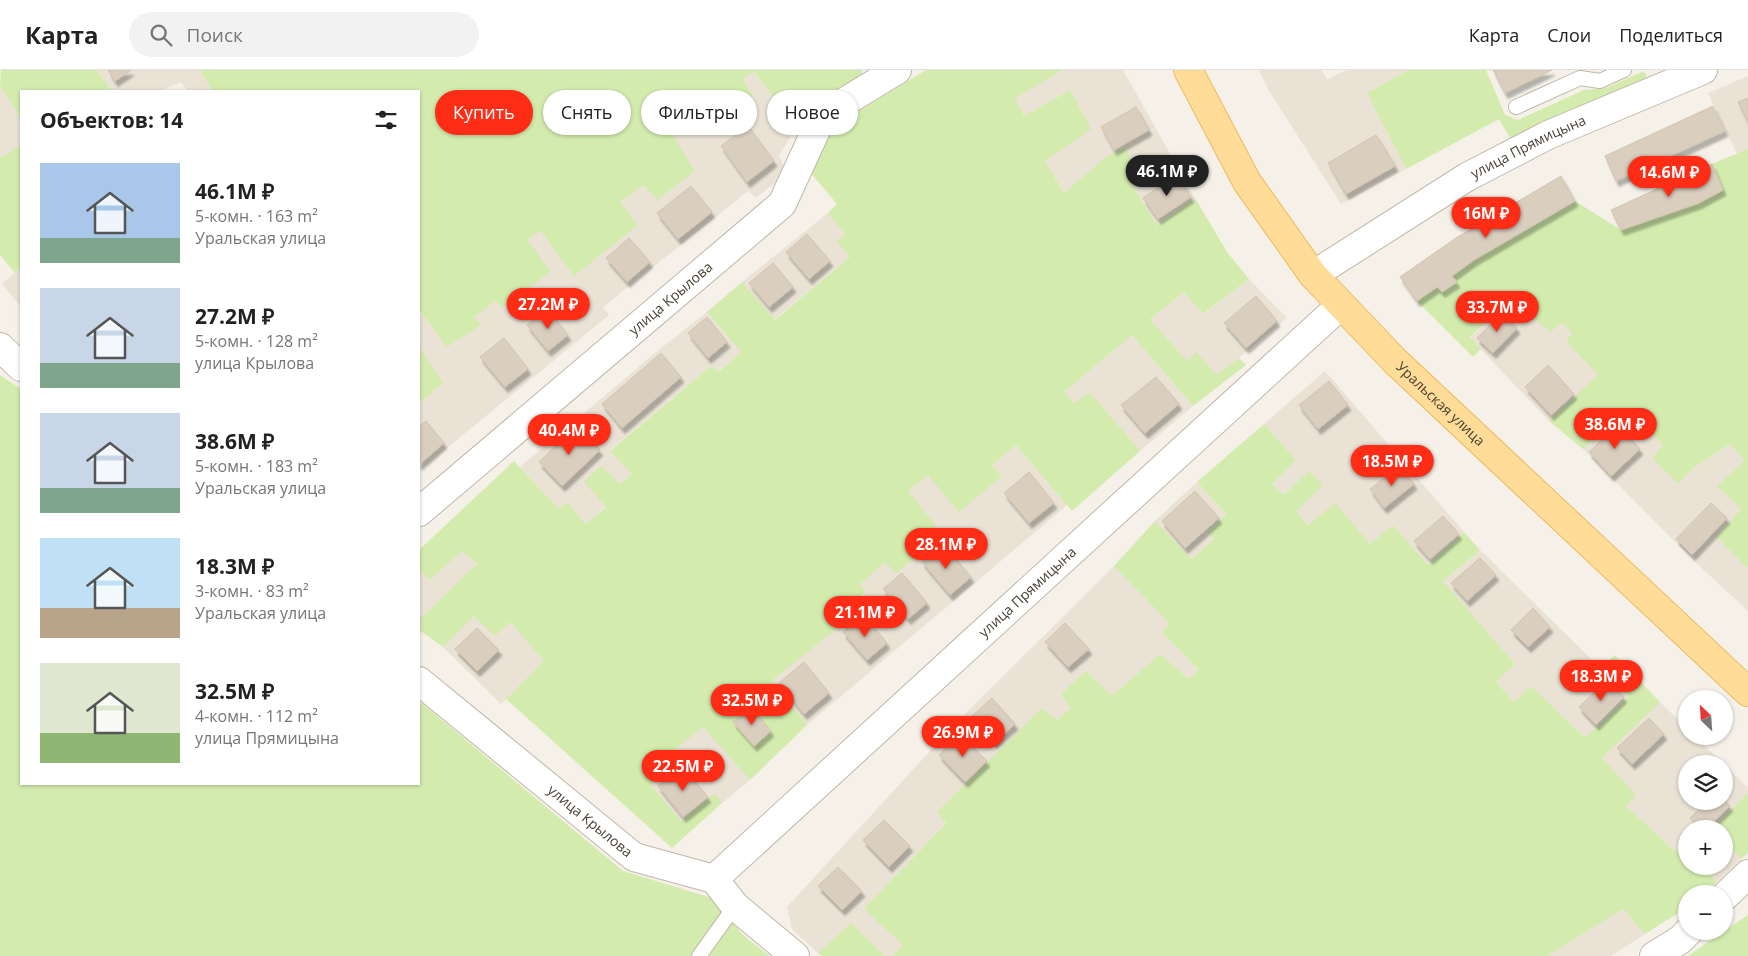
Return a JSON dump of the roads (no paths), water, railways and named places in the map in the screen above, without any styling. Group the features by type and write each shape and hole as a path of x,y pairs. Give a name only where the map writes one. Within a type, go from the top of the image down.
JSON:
{"main road":[{"name":"Уральская улица","path":"1188,70 1247,182 1313,275 1395,361 1748,692"}],"street":[{"name":"улица Крылова","path":"420,511 782,204 823,115 897,70"},
{"name":"улица Прямицына","path":"1313,275 1467,177 1548,135 1674,76 1704,70"},
{"name":"улица Прямицына","path":"714,879 1341,305"},
{"path":"0,347 20,365"},
{"name":"улица Крылова","path":"420,682 634,857 714,879"},
{"path":"1733,888 1748,874"},
{"path":"714,879 735,906 795,956"},
{"path":"1654,956 1680,940"}],"lane":[{"path":"1516,107 1580,78 1600,81 1624,70"},
{"path":"699,956 735,906"}]}
